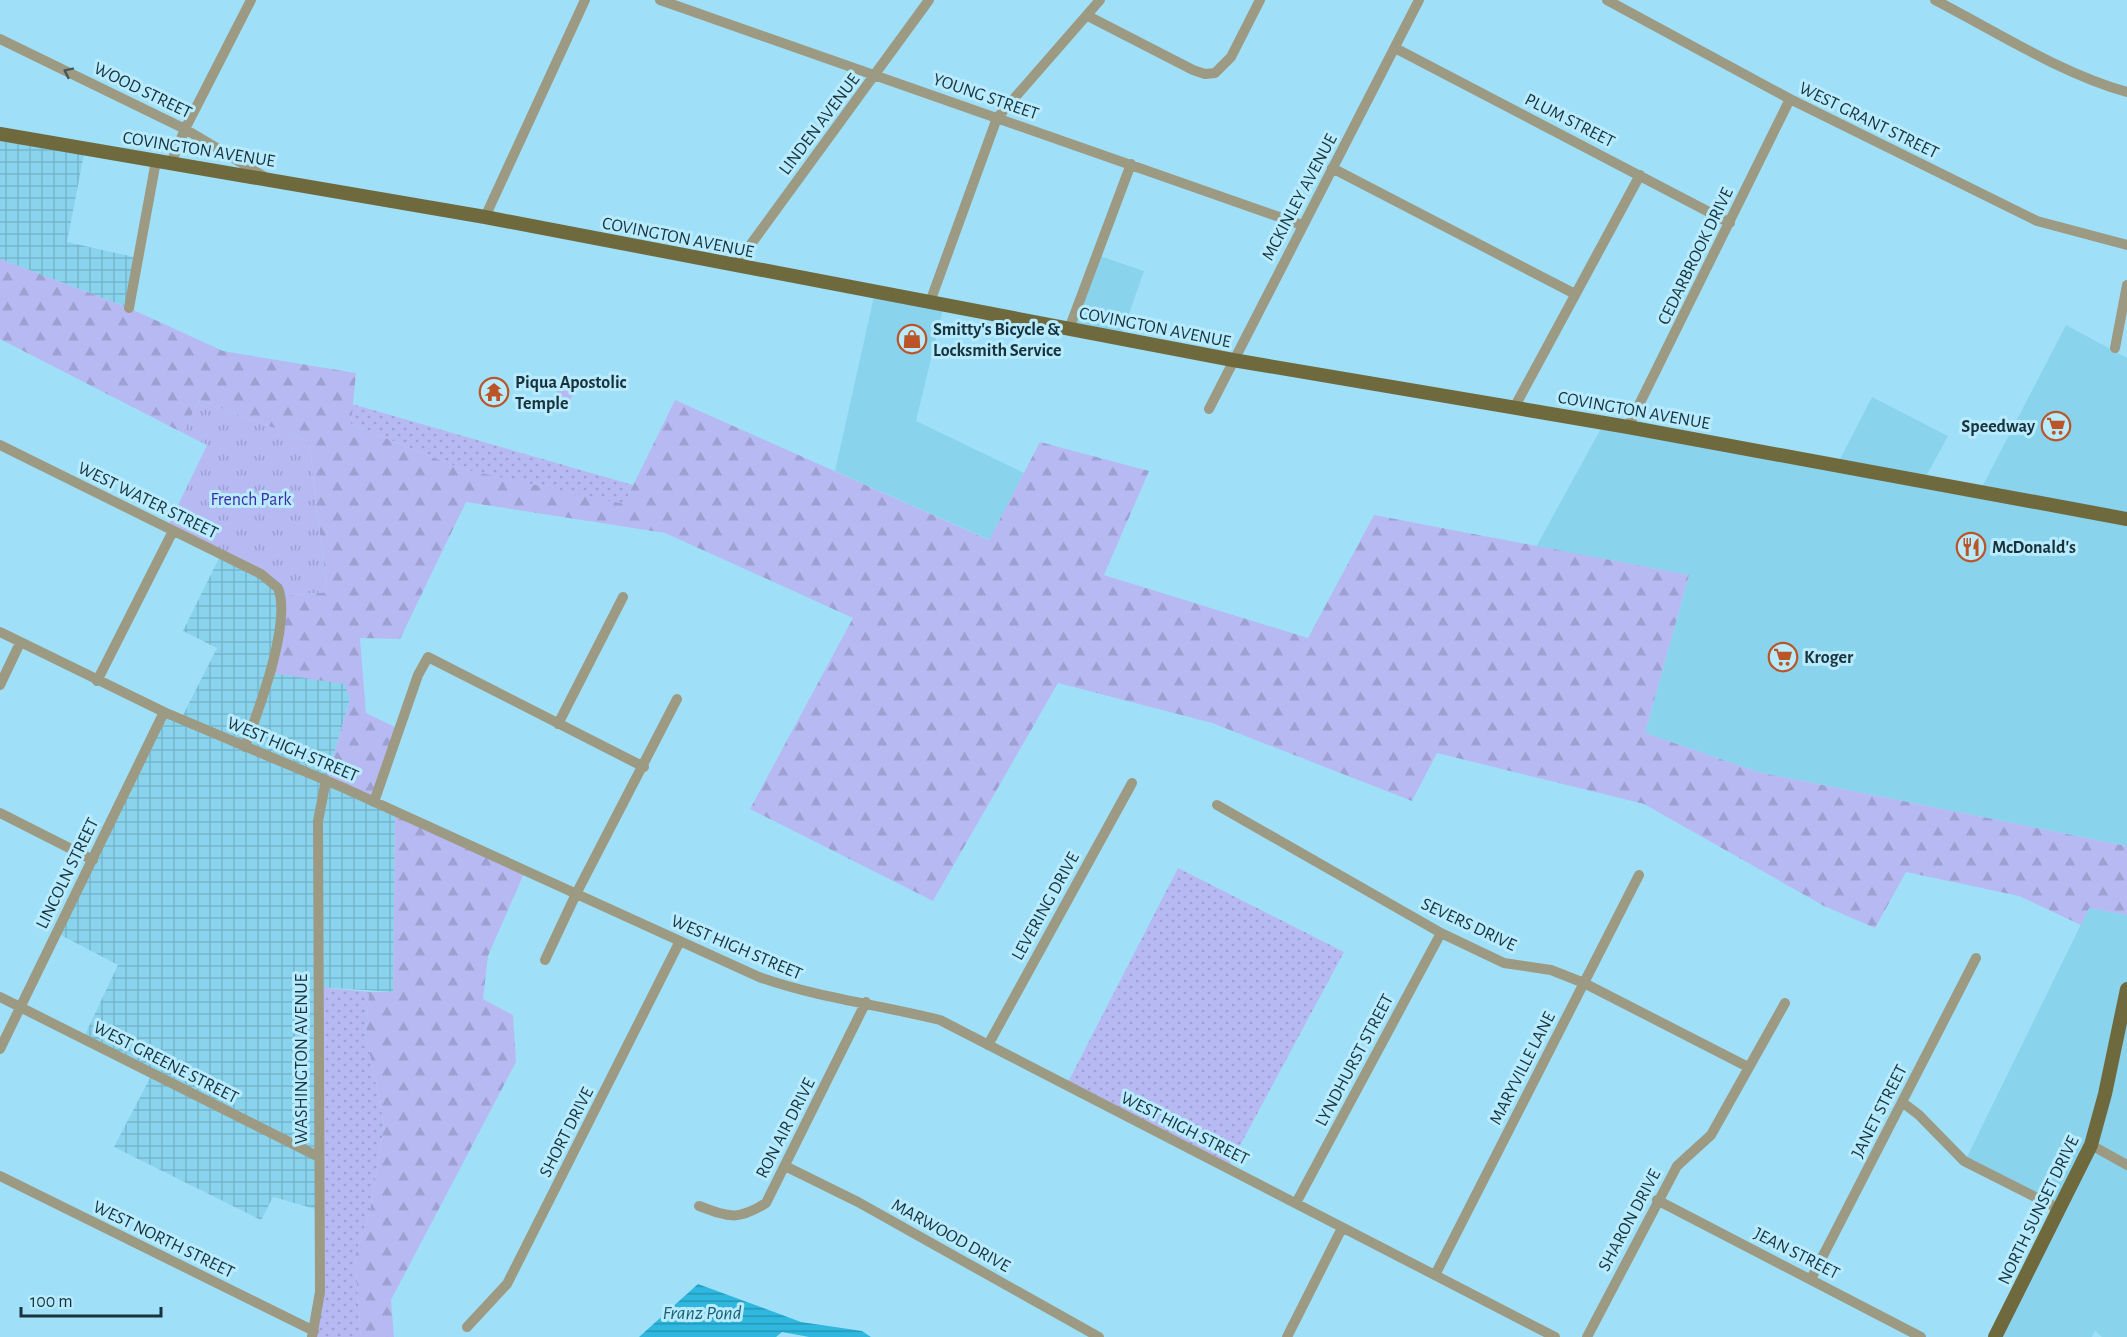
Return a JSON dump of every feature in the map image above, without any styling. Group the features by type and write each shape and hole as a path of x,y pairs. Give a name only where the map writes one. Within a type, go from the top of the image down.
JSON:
{"main road":[{"name":"COVINGTON AVENUE","path":"0,134 485,217 1233,360 1628,427 2127,519"},
{"name":"NORTH SUNSET DRIVE","path":"1995,1337 2091,1146 2108,1084 2127,989"}],"street":[{"path":"171,163 185,129 251,0"},
{"path":"485,217 585,0"},
{"name":"YOUNG STREET","path":"660,0 680,3 875,75 1302,225"},
{"name":"LINDEN AVENUE","path":"735,266 929,0"},
{"path":"930,302 997,118 1100,0"},
{"path":"1088,16 1205,74 1215,73 1231,57 1260,0"},
{"name":"MCKINLEY AVENUE","path":"1209,409 1419,0"},
{"name":"WEST GRANT STREET","path":"1607,0 1790,99 2037,221 2127,245"},
{"path":"1935,0 2069,69 2105,86 2127,92"},
{"name":"WOOD STREET","path":"0,39 185,129 267,178"},
{"name":"PLUM STREET","path":"1395,48 1730,223"},
{"name":"CEDARBROOK DRIVE","path":"1628,427 1790,99"},
{"path":"129,308 156,161"},
{"path":"1069,329 1131,164"},
{"path":"1332,168 1575,294"},
{"path":"1514,408 1640,175"},
{"path":"2115,348 2127,285"},
{"name":"WEST WATER STREET","path":"0,445 261,574 278,588 281,610 271,673 245,747"},
{"path":"97,681 173,531"},
{"path":"558,724 623,597"},
{"name":"WEST HIGH STREET","path":"0,632 164,712 326,780 759,977 801,992 866,1002 940,1020 1555,1337"},
{"path":"0,685 21,643"},
{"path":"374,802 418,675 428,657 644,767"},
{"path":"545,960 576,894 644,767 677,699"},
{"name":"LINCOLN STREET","path":"0,1049 164,712"},
{"name":"WASHINGTON AVENUE","path":"313,1334 320,1292 317,1156 318,821 326,780"},
{"name":"LEVERING DRIVE","path":"988,1045 1132,783"},
{"name":"SEVERS DRIVE","path":"1217,805 1441,933 1504,963 1551,970 1584,984 1749,1067"},
{"path":"0,813 93,860"},
{"name":"MARYVILLE LANE","path":"1435,1275 1639,875"},
{"name":"LYNDHURST STREET","path":"1296,1203 1441,933"},
{"name":"SHORT DRIVE","path":"467,1327 507,1284 680,941"},
{"name":"JANET STREET","path":"1811,1279 1976,958"},
{"name":"WEST GREENE STREET","path":"0,997 317,1156"},
{"name":"RON AIR DRIVE","path":"699,1206 726,1216 748,1215 766,1203 866,1002"},
{"name":"SHARON DRIVE","path":"1587,1337 1657,1200 1677,1166 1711,1135 1785,1003"},
{"path":"1902,1102 1919,1114 1965,1161 2059,1209"},
{"path":"2091,1146 2127,1165"},
{"name":"MARWOOD DRIVE","path":"785,1166 858,1202 1099,1337"},
{"name":"WEST NORTH STREET","path":"0,1176 313,1334"},
{"name":"JEAN STREET","path":"1657,1200 1921,1337"},
{"path":"1287,1337 1342,1228"}],"shaded area":[{"path":"0,134 85,149 67,242 138,258 129,308 0,259"},
{"path":"1097,255 1144,271 1120,339 1069,329"},
{"path":"875,292 944,305 916,421 1024,473 990,540 835,471"},
{"path":"2066,325 2127,358 2127,846 1758,772 1645,733 1689,575 1536,547 1604,423 1837,465 1872,397 1948,436 1924,480 1980,491"},
{"path":"221,554 261,574 345,683 350,700 326,780 395,811 393,992 318,987 319,1210 273,1197 261,1220 114,1147 152,1074 83,1039 118,965 57,933 164,712 181,719 217,648 183,631"},
{"path":"2089,908 2127,915 2127,1337 2102,1337 2095,1331 2092,1337 1995,1337 2059,1209 1965,1161"}],"green space":[{"path":"0,259 129,308 223,351 356,373 351,424 462,469 624,504 675,400 989,540 1040,442 1149,471 1104,575 1308,638 1374,515 1689,575 1645,733 1758,772 2127,846 2127,915 2089,908 2081,925 2019,896 1906,872 1875,928 1824,906 1644,804 1437,753 1412,801 1212,723 1058,683 933,901 750,809 853,618 665,533 466,502 400,639 360,638 366,713 399,729 374,802 326,780 350,700 345,684 271,673 281,596 327,592 309,441 199,400 183,433 0,339"},
{"path":"561,379 576,384 569,404 555,399"},
{"name":"French Park","path":"199,400 309,441 327,592 281,596 278,588 167,528 207,445 183,433"},
{"path":"352,404 633,485 624,505 462,469 351,424"},
{"path":"395,811 525,871 488,956 483,999 513,1015 516,1062 391,1300 394,1337 361,1337 355,1256 370,1211 384,1124 366,1035 369,992 393,992"},
{"path":"1178,868 1344,952 1228,1168 1066,1086"},
{"path":"318,987 369,992 366,1035 384,1124 370,1211 355,1256 361,1337 312,1337 320,1292"}],"water":[{"name":"Franz Pond","path":"698,1284 801,1322 862,1331 871,1337 809,1337 782,1332 776,1337 639,1337"}],"place":[{"name":"Smitty's Bicycle & Locksmith Service","path":"912,339"},
{"name":"Piqua Apostolic Temple","path":"494,392"},
{"name":"Speedway","path":"2056,426"},
{"name":"McDonald's","path":"1971,547"},
{"name":"Kroger","path":"1783,657"}]}
